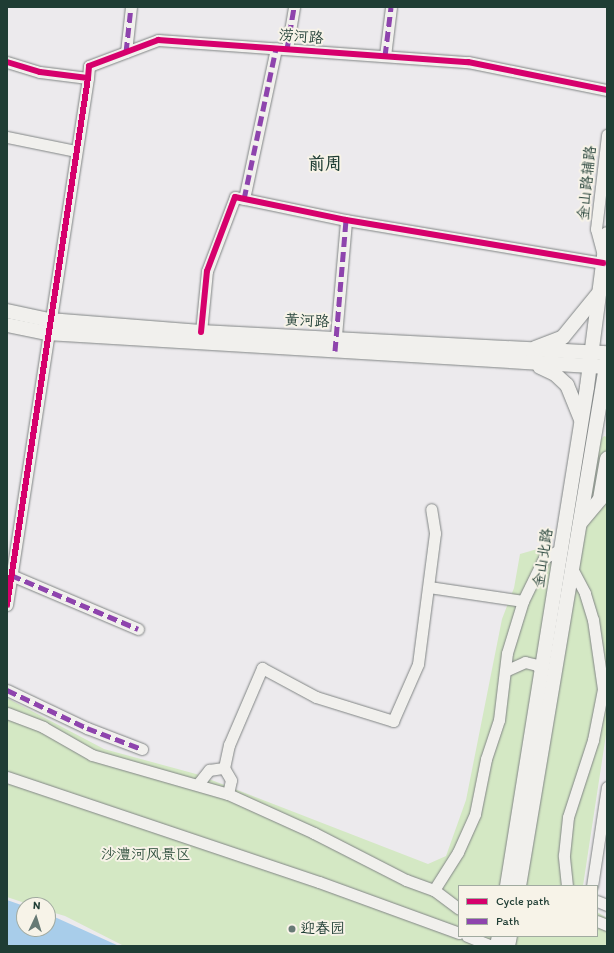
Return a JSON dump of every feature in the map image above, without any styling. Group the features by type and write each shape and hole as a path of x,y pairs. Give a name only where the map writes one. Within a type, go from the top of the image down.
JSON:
{"main road":[{"name":"金山北路","path":"507,885 590,367 598,294 607,234"},
{"path":"581,421 567,386 555,374 532,356 563,337 573,328 598,294"},
{"name":"黄河路","path":"7,311 48,327 202,332 335,345"},
{"name":"黄河路","path":"7,325 532,356 592,352 607,353"},
{"name":"黄河路","path":"532,356 590,367 607,365"},
{"name":"金山北路","path":"519,885 607,365"},
{"path":"581,522 600,499 607,460"}],"street":[{"path":"126,52 131,7"},
{"path":"287,49 294,7"},
{"path":"385,56 391,7"},
{"name":"涝河路","path":"88,78 89,66 158,40 468,62 607,90"},
{"path":"244,199 276,48"},
{"path":"7,62 40,72 88,78 75,151 7,605"},
{"name":"金山路辅路","path":"603,261 596,229 607,135"},
{"path":"7,137 75,151"},
{"path":"202,332 207,271 235,197 346,220 603,261"},
{"path":"335,345 346,220"},
{"path":"228,794 231,780 224,768 229,745 262,668 316,697 393,721 418,664 435,533 431,509"},
{"path":"434,890 458,852 475,814 486,758 499,720 507,653 523,601 544,558 562,549"},
{"path":"568,885 564,855 568,817 593,740 603,689 594,620 585,593 572,569"},
{"path":"11,575 138,629"},
{"path":"428,587 523,601"},
{"path":"505,671 525,662 537,665 542,672"},
{"path":"7,690 87,728 142,749"},
{"path":"7,713 43,727 92,755 154,775 198,784 228,794 314,833 406,880 434,890 458,908"},
{"path":"198,784 209,770 224,768"},
{"path":"7,777 312,880 458,933"},
{"path":"592,885 607,787"},
{"path":"470,937 492,946"}],"green space":[{"name":"沙澧河风景区","path":"604,436 607,437 607,728 583,885 458,885 458,937 598,937 598,913 607,918 607,946 124,946 65,916 56,913 56,897 16,897 16,900 7,897 7,698 104,749 196,774 428,864 446,856 466,800 502,619 514,588 520,554 541,548 579,554 598,443"}],"water":[{"path":"7,900 16,903 16,937 56,937 56,918 119,946 7,946"}],"marked path":[{"path":"126,52 131,7"},
{"path":"287,49 294,7"},
{"path":"385,56 391,7"},
{"path":"244,199 276,48"},
{"path":"335,351 346,220"},
{"path":"11,575 138,629"},
{"path":"7,690 87,728 142,749"}],"cycle path":[{"path":"7,62 40,72 88,78 89,66 158,40 468,62 607,90"},
{"path":"7,605 88,78"},
{"path":"201,332 207,271 235,197 346,220 603,263"}],"place":[{"name":"迎春园","path":"292,929"}],"district":[{"name":"前周","path":"325,164"}]}
